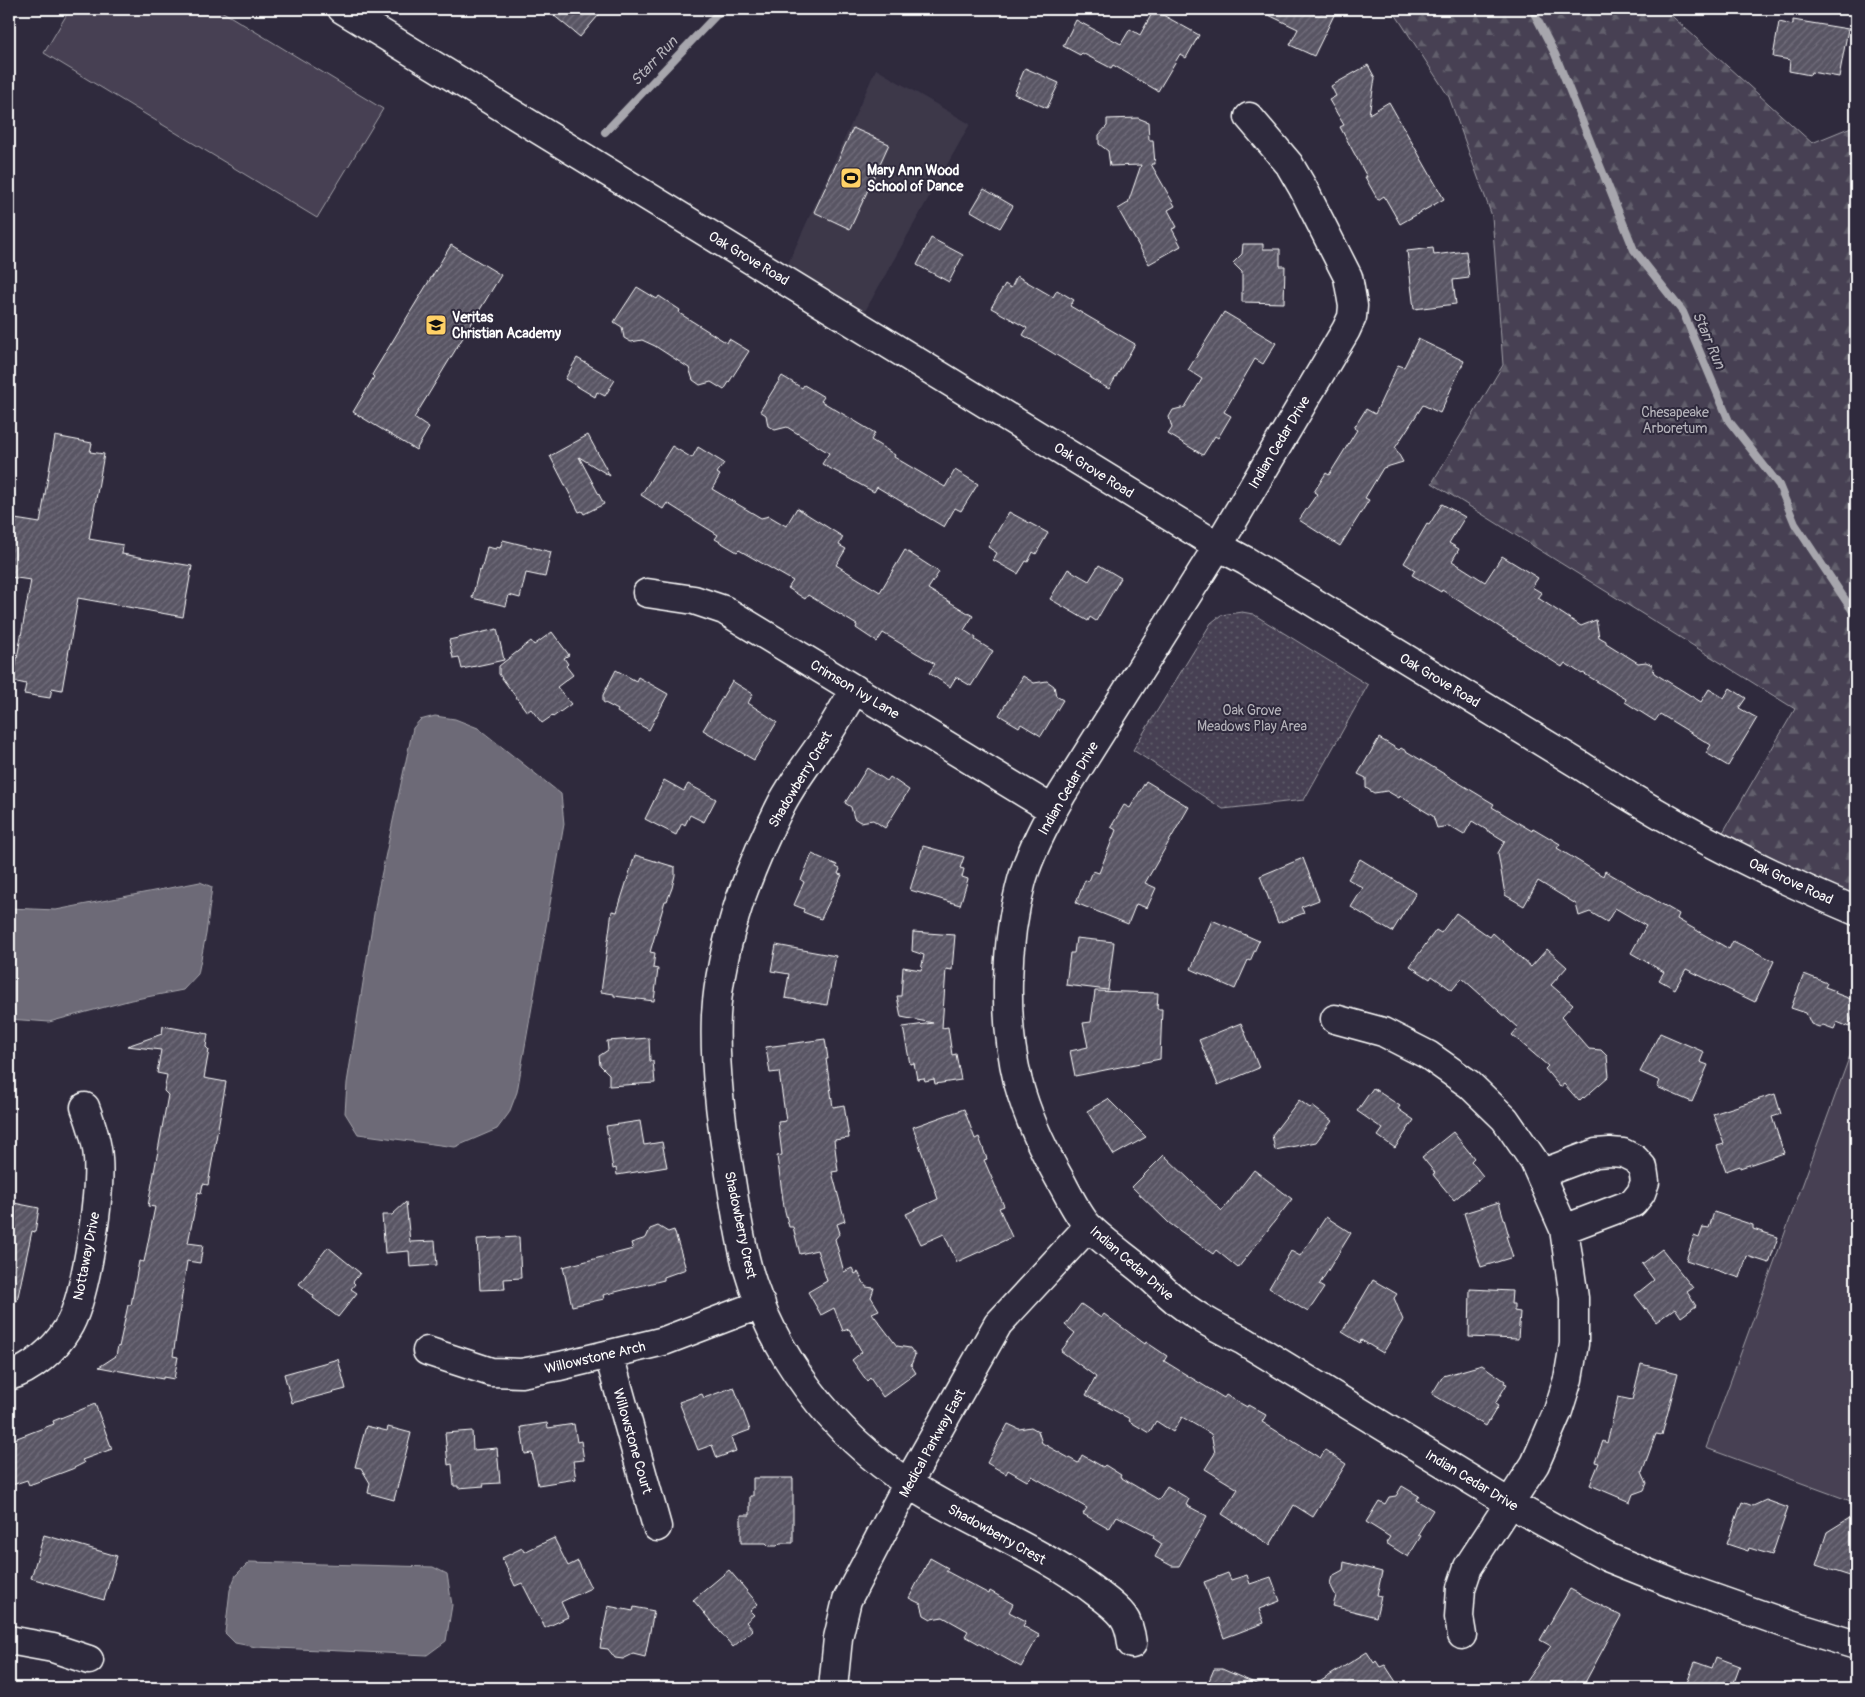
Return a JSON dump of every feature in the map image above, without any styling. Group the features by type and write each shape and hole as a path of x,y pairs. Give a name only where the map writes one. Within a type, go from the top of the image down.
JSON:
{"street":[{"name":"Oak Grove Road","path":"342,9 1218,546 1572,760 1618,790 1694,834 1792,884 1856,911"},
{"name":"Indian Cedar Drive","path":"1249,117 1289,164 1304,188 1348,277 1353,306 1352,317 1218,546 1044,825 1022,880 1012,928 1009,964 1009,1012 1014,1060 1019,1083 1034,1128 1044,1151 1088,1227 1144,1271 1179,1303 1509,1502 1607,1557 1632,1568 1784,1623 1856,1645"},
{"name":"Crimson Ivy Lane","path":"648,593 694,600 724,610 1053,810"},
{"name":"Shadowberry Crest","path":"855,689 783,802 762,845 740,900 729,938 720,986 716,1015 716,1064 723,1132 737,1218 748,1267 776,1338 806,1388 823,1409 861,1448 908,1484 1075,1576 1125,1618 1132,1644"},
{"path":"1335,1018 1383,1032 1428,1055 1469,1084 1505,1119 1534,1161 1564,1229 1574,1298 1574,1344 1568,1379 1550,1433 1534,1464 1468,1567 1461,1588 1459,1616 1462,1635"},
{"name":"Nottaway Drive","path":"9,1376 40,1359 55,1345 68,1328 76,1310 99,1188 98,1157 92,1126 85,1107"},
{"path":"1540,1174 1596,1153 1610,1152 1623,1153 1635,1159 1643,1168 1645,1182 1642,1193 1633,1203 1564,1229"},
{"name":"Medical Parkway East","path":"833,1688 838,1638 846,1600 908,1484 998,1324 1088,1227"},
{"name":"Willowstone Arch","path":"427,1352 492,1372 521,1373 609,1355 664,1341 761,1304"},
{"name":"Willowstone Court","path":"609,1355 657,1527"},
{"path":"9,1640 52,1648 90,1660"}],"shaded area":[{"path":"876,69 970,124 864,313 787,266"},
{"path":"435,716 455,719 478,728 561,794 564,824 517,1092 509,1113 497,1129 455,1147 358,1134 345,1113 347,1083 377,895 413,728 420,720"},
{"path":"200,882 212,887 206,934 198,974 183,990 131,1000 49,1022 9,1019 9,908 56,910"},
{"path":"249,1562 433,1567 447,1574 452,1605 446,1641 427,1655 256,1647 235,1643 225,1633 230,1590 236,1575"}],"green space":[{"path":"70,9 218,9 383,109 317,218 44,53"},
{"name":"Chesapeake Arboretum","path":"1392,9 1664,9 1812,143 1856,125 1856,896 1722,834 1795,709 1432,483 1503,365 1492,216 1449,97"},
{"name":"Oak Grove Meadows Play Area","path":"1242,612 1253,614 1368,685 1304,800 1223,809 1133,750 1211,623 1221,615"},
{"path":"1856,1039 1856,1503 1706,1448"}],"building":[{"path":"546,9 604,9 580,37"},
{"path":"1256,9 1337,9 1314,56 1290,45 1298,29"},
{"path":"1154,10 1199,35 1186,58 1180,54 1158,91 1113,65 1111,68 1082,53 1080,55 1063,46 1076,20 1121,44 1130,29 1140,35"},
{"path":"1793,20 1848,29 1839,77 1811,72 1810,75 1789,71 1790,60 1773,57 1779,22 1793,25"},
{"path":"1368,65 1375,78 1369,114 1389,102 1444,199 1400,224 1384,196 1378,200 1340,127 1344,125 1329,100 1336,96 1331,86"},
{"path":"1025,68 1059,83 1047,108 1014,94"},
{"path":"1138,118 1148,122 1149,140 1153,140 1155,164 1151,164 1175,206 1168,210 1177,227 1172,229 1181,246 1149,264 1118,209 1128,203 1141,165 1110,166 1108,151 1099,144 1099,135 1107,126 1107,119"},
{"name":"Mary Ann Wood School of Dance","path":"853,128 889,144 850,229 814,212"},
{"path":"984,189 1013,206 1000,228 971,211"},
{"path":"931,238 963,255 949,282 917,265"},
{"path":"1243,244 1263,244 1263,249 1280,249 1280,266 1285,266 1284,303 1242,302 1242,272 1233,263 1242,254"},
{"name":"Veritas Christian Academy","path":"451,245 501,275 414,418 429,428 416,450 353,412 374,377 372,375"},
{"path":"1433,248 1434,255 1466,251 1469,278 1453,280 1456,304 1414,309 1407,251"},
{"path":"1017,276 1053,297 1057,290 1074,300 1070,306 1135,344 1109,389 1023,335 1027,328 991,308 1005,284 1011,288"},
{"path":"637,287 657,299 659,296 680,310 679,313 727,343 729,339 749,351 724,390 711,382 700,385 693,380 689,368 655,346 642,340 631,342 624,338 622,327 614,322"},
{"path":"1224,312 1276,343 1263,364 1255,359 1224,412 1231,416 1218,438 1215,436 1203,455 1168,434 1172,428 1169,417 1173,410 1185,407 1202,379 1188,370"},
{"path":"1418,339 1464,361 1440,413 1423,405 1395,448 1403,462 1383,468 1365,498 1369,500 1340,546 1299,520 1317,494 1314,492 1326,473 1329,475 1357,430 1354,428 1366,409 1375,414 1398,365 1404,367"},
{"path":"577,358 615,380 605,396 597,392 595,397 565,379"},
{"path":"782,376 802,388 804,385 824,397 821,401 875,433 871,440 895,455 894,457 945,487 955,470 978,484 961,511 955,508 944,527 877,487 874,492 822,464 829,453 787,427 775,430 768,426 766,415 760,411"},
{"path":"588,435 610,476 579,457 604,504 584,514 582,511 579,512 550,456"},
{"path":"55,436 92,443 90,452 104,454 89,539 123,545 122,554 192,566 183,617 78,598 62,690 52,688 50,698 24,694 26,684 13,681 31,580 9,577 9,518 40,523"},
{"path":"672,446 692,458 698,447 724,463 717,473 720,475 712,489 761,518 769,516 786,526 797,508 843,537 839,545 846,549 836,565 880,592 905,550 939,572 928,589 973,616 964,630 976,638 975,640 993,651 971,686 956,677 950,687 929,673 935,664 883,633 877,642 856,628 857,625 808,595 805,599 788,588 793,581 739,550 737,552 715,539 718,535 667,503 663,509 641,495"},
{"path":"1442,504 1465,517 1449,543 1459,549 1452,561 1485,582 1502,556 1538,578 1532,587 1542,593 1538,598 1581,626 1596,620 1599,637 1606,641 1606,643 1638,663 1646,662 1652,665 1654,673 1701,702 1709,689 1724,698 1730,688 1746,698 1739,708 1757,718 1728,766 1706,753 1711,745 1660,714 1655,721 1625,702 1626,699 1583,673 1565,663 1562,667 1442,590 1441,592 1412,575 1415,570 1404,563 1427,524 1429,525"},
{"path":"1009,512 1048,533 1036,554 1033,552 1028,562 1026,561 1018,574 993,560 997,553 988,547"},
{"path":"503,540 551,552 545,577 526,573 520,598 509,595 506,606 472,598 487,547 500,548"},
{"path":"1099,565 1121,578 1096,621 1090,617 1088,621 1050,599 1068,569 1089,581"},
{"path":"497,629 504,660 462,669 459,657 453,658 449,640"},
{"path":"552,632 569,655 564,658 568,664 566,666 573,675 557,687 571,704 542,723 531,709 527,712 499,674 499,666 531,641 534,645"},
{"path":"616,670 636,681 638,677 668,694 649,730 603,702 603,695"},
{"path":"1023,676 1034,683 1047,681 1054,686 1056,696 1063,700 1041,736 1021,724 1019,727 999,715"},
{"path":"732,681 753,694 748,703 777,722 754,760 703,730"},
{"path":"1379,738 1399,750 1401,748 1494,804 1492,807 1532,831 1533,828 1560,844 1557,848 1603,876 1605,871 1679,914 1677,919 1729,949 1733,941 1774,961 1755,1002 1686,969 1675,989 1659,980 1664,972 1631,953 1646,926 1615,908 1607,922 1590,912 1579,916 1576,904 1538,881 1524,906 1505,895 1498,853 1505,841 1472,821 1464,835 1449,826 1437,828 1433,816 1400,796 1399,798 1387,791 1374,793 1366,788 1366,778 1358,774"},
{"path":"867,768 887,781 890,777 909,790 885,828 873,820 860,822 854,818 851,807 845,803"},
{"path":"664,780 684,791 688,784 716,799 704,822 690,815 685,825 682,823 676,835 645,819"},
{"path":"1146,781 1189,807 1145,883 1156,888 1147,908 1136,904 1128,924 1076,903 1085,880 1089,881 1093,871 1099,873 1116,830 1111,827 1124,805 1130,808"},
{"path":"923,846 964,857 960,868 964,869 962,877 968,879 960,905 910,890"},
{"path":"812,854 837,865 836,867 840,869 838,874 842,875 821,919 803,912 804,909 794,905 804,882 801,880"},
{"path":"635,855 675,867 672,888 667,901 665,901 650,952 655,953 653,968 658,969 654,1001 614,996 614,994 601,992 612,911 617,912"},
{"path":"1303,858 1319,900 1301,907 1304,913 1278,923 1260,876"},
{"path":"1360,859 1416,893 1392,932 1351,907 1363,888 1348,879"},
{"path":"1456,913 1490,937 1493,933 1531,967 1547,949 1567,967 1551,985 1573,1004 1561,1017 1589,1049 1601,1050 1607,1056 1609,1076 1584,1098 1579,1101 1564,1084 1560,1087 1545,1069 1548,1066 1512,1035 1518,1028 1462,978 1452,990 1432,976 1430,979 1410,966 1436,930 1441,933"},
{"path":"1212,920 1259,941 1235,989 1191,969"},
{"path":"913,932 955,935 952,970 946,969 942,1028 948,1027 952,1055 956,1054 961,1080 935,1084 934,1079 925,1081 924,1078 917,1079 914,1063 910,1064 903,1027 933,1023 901,1017 897,996 901,996 903,967 921,970 924,955 912,951"},
{"path":"1076,938 1114,942 1108,990 1066,985 1070,953 1074,953"},
{"path":"776,945 836,956 827,1005 785,998 789,974 771,971"},
{"path":"1804,974 1827,983 1825,987 1856,1001 1856,1007 1849,1027 1837,1022 1834,1029 1823,1025 1819,1027 1811,1024 1806,1013 1791,1008"},
{"path":"1095,991 1158,993 1157,1009 1162,1009 1160,1059 1075,1076 1070,1051 1088,1047 1083,1023 1091,1022"},
{"path":"1241,1023 1259,1068 1218,1085 1199,1040"},
{"path":"163,1026 208,1034 206,1047 209,1050 204,1078 226,1082 208,1185 203,1184 201,1193 198,1192 188,1243 203,1245 200,1263 187,1261 173,1356 178,1357 174,1379 163,1377 163,1379 99,1367 116,1356 128,1305 131,1305 139,1261 144,1262 155,1207 148,1206 168,1095 164,1091 167,1075 157,1073 161,1050 127,1046 162,1034"},
{"path":"1660,1033 1704,1052 1700,1062 1708,1065 1692,1102 1657,1087 1660,1081 1640,1072"},
{"path":"649,1038 650,1061 653,1061 655,1083 609,1086 609,1074 600,1065 599,1056 608,1050 607,1041"},
{"path":"825,1039 833,1107 844,1105 849,1138 834,1140 838,1171 832,1172 845,1221 837,1224 840,1233 835,1239 844,1272 852,1268 855,1274 858,1272 866,1287 874,1288 871,1297 879,1310 872,1313 897,1346 910,1348 915,1355 911,1365 916,1373 883,1397 870,1378 867,1381 852,1360 862,1352 849,1329 843,1331 834,1308 821,1315 808,1292 827,1281 817,1250 800,1254 793,1227 789,1227 784,1207 777,1156 782,1155 778,1122 786,1121 779,1072 770,1073 766,1047"},
{"path":"1373,1088 1400,1106 1398,1109 1414,1120 1395,1148 1378,1136 1383,1129 1357,1111"},
{"path":"1775,1094 1781,1114 1772,1117 1784,1153 1726,1171 1717,1146 1724,1144 1713,1114"},
{"path":"1108,1099 1146,1137 1114,1155 1087,1111"},
{"path":"1299,1100 1310,1108 1312,1106 1332,1121 1316,1142 1275,1150 1272,1135"},
{"path":"964,1109 975,1139 979,1137 987,1159 984,1160 1004,1206 999,1208 1012,1237 957,1262 944,1234 921,1244 906,1214 938,1199 913,1127"},
{"path":"640,1121 644,1145 662,1142 667,1167 617,1175 616,1168 613,1169 606,1126"},
{"path":"1453,1132 1474,1158 1471,1161 1483,1176 1454,1200 1434,1176 1433,1174 1435,1173 1422,1157"},
{"path":"1164,1155 1222,1211 1254,1170 1292,1199 1238,1268 1216,1250 1213,1254 1169,1223 1132,1187"},
{"path":"9,1202 39,1208 35,1232 32,1231 17,1301 9,1300"},
{"path":"406,1202 410,1242 435,1241 437,1265 410,1267 409,1251 385,1253 382,1215 392,1215"},
{"path":"1499,1202 1509,1236 1506,1236 1513,1257 1481,1267 1464,1213"},
{"path":"1714,1212 1753,1225 1753,1229 1778,1237 1769,1263 1747,1256 1740,1278 1686,1260 1694,1236 1699,1238 1703,1227 1709,1228"},
{"path":"1326,1217 1351,1233 1319,1285 1324,1288 1308,1312 1269,1288 1291,1251 1300,1256"},
{"path":"658,1226 668,1232 674,1230 686,1269 664,1277 664,1280 603,1295 604,1299 572,1306 563,1267 633,1249 631,1243 646,1238 650,1229"},
{"path":"519,1237 521,1278 504,1279 505,1289 480,1290 477,1239"},
{"path":"328,1247 360,1273 353,1282 355,1284 351,1289 357,1293 338,1317 313,1298 314,1296 299,1284"},
{"path":"1662,1249 1693,1288 1687,1292 1696,1306 1681,1317 1675,1308 1656,1322 1635,1295 1654,1280 1642,1264"},
{"path":"1373,1280 1397,1294 1394,1298 1403,1320 1383,1353 1361,1340 1360,1343 1342,1332"},
{"path":"1470,1289 1512,1291 1511,1304 1514,1304 1514,1311 1520,1312 1518,1339 1469,1337"},
{"path":"1081,1304 1101,1318 1104,1314 1145,1344 1146,1342 1167,1356 1164,1361 1224,1398 1226,1395 1266,1415 1262,1422 1320,1458 1325,1450 1346,1464 1313,1517 1294,1505 1270,1545 1222,1514 1238,1489 1205,1469 1215,1453 1211,1434 1182,1417 1173,1432 1156,1421 1149,1433 1129,1421 1130,1419 1086,1395 1096,1377 1061,1351 1075,1333 1065,1325"},
{"path":"338,1359 346,1389 292,1403 284,1374"},
{"path":"1641,1364 1678,1373 1662,1435 1656,1434 1642,1472 1647,1483 1644,1490 1633,1494 1630,1502 1590,1485 1599,1463 1595,1462 1603,1441 1607,1443 1618,1397 1632,1400"},
{"path":"1482,1365 1507,1384 1495,1404 1498,1406 1486,1426 1432,1394 1443,1376"},
{"path":"734,1387 750,1430 731,1437 736,1451 717,1458 712,1445 698,1450 679,1402 702,1394 704,1398"},
{"path":"95,1404 112,1449 82,1460 84,1463 72,1469 29,1485 27,1480 9,1486 9,1441 54,1424 53,1421"},
{"path":"547,1423 548,1428 574,1424 577,1442 581,1441 584,1460 573,1461 576,1479 538,1485 532,1453 525,1454 521,1427"},
{"path":"1008,1424 1019,1429 1031,1427 1038,1431 1042,1443 1078,1463 1082,1455 1103,1467 1105,1465 1121,1475 1120,1477 1159,1500 1167,1486 1189,1499 1186,1505 1207,1516 1179,1566 1172,1566 1155,1557 1162,1544 1153,1538 1154,1535 1117,1516 1109,1529 1083,1514 1087,1508 1032,1476 1027,1481 1008,1470 1006,1474 987,1463"},
{"path":"366,1426 387,1431 388,1427 411,1433 394,1500 368,1493 370,1483 361,1468 355,1467"},
{"path":"472,1431 473,1450 497,1448 500,1483 458,1488 458,1486 454,1486 452,1464 448,1465 445,1433"},
{"path":"753,1478 793,1478 793,1543 780,1543 777,1546 769,1546 766,1543 741,1543 741,1515 750,1515 750,1496 753,1496"},
{"path":"1402,1486 1419,1496 1416,1500 1433,1510 1418,1534 1421,1536 1408,1557 1386,1543 1390,1537 1366,1522 1379,1501 1385,1504 1389,1497 1396,1496"},
{"path":"1766,1500 1788,1508 1772,1555 1749,1548 1748,1551 1727,1544 1742,1502 1753,1506"},
{"path":"1856,1514 1856,1578 1816,1565 1827,1532"},
{"path":"44,1535 117,1556 104,1600 31,1578"},
{"path":"554,1538 568,1566 578,1561 591,1588 561,1602 568,1617 545,1628 522,1583 515,1586 502,1558 522,1548 524,1552"},
{"path":"930,1558 948,1568 946,1571 989,1594 990,1591 1013,1604 1009,1612 1026,1621 1023,1626 1039,1635 1021,1667 965,1636 968,1631 943,1617 931,1619 924,1615 921,1604 909,1598"},
{"path":"1344,1562 1382,1572 1377,1595 1381,1596 1376,1617 1333,1606 1336,1596 1330,1584 1332,1576 1343,1570"},
{"path":"729,1570 758,1604 750,1611 754,1615 746,1622 753,1630 733,1647 693,1600"},
{"path":"1228,1573 1231,1580 1247,1575 1250,1584 1271,1577 1280,1601 1259,1609 1264,1623 1224,1638 1204,1582"},
{"path":"1570,1589 1621,1616 1582,1688 1521,1688 1551,1646 1540,1640"},
{"path":"608,1606 633,1611 634,1607 654,1611 645,1657 633,1654 623,1659 615,1658 608,1649 600,1648"},
{"path":"1367,1652 1374,1663 1376,1661 1380,1667 1385,1665 1400,1688 1310,1688"},
{"path":"1716,1657 1740,1666 1732,1688 1685,1688 1695,1662 1712,1668"},
{"path":"1214,1669 1222,1669 1266,1688 1206,1688"}],"waterway":[{"name":"Starr Run","path":"605,132 722,9"},
{"name":"Starr Run","path":"1532,9 1555,54 1634,250 1683,312 1729,421 1779,485 1795,524 1856,616"}],"place":[{"name":"Mary Ann Wood School of Dance","path":"851,178"},
{"name":"Veritas Christian Academy","path":"436,325"}]}
